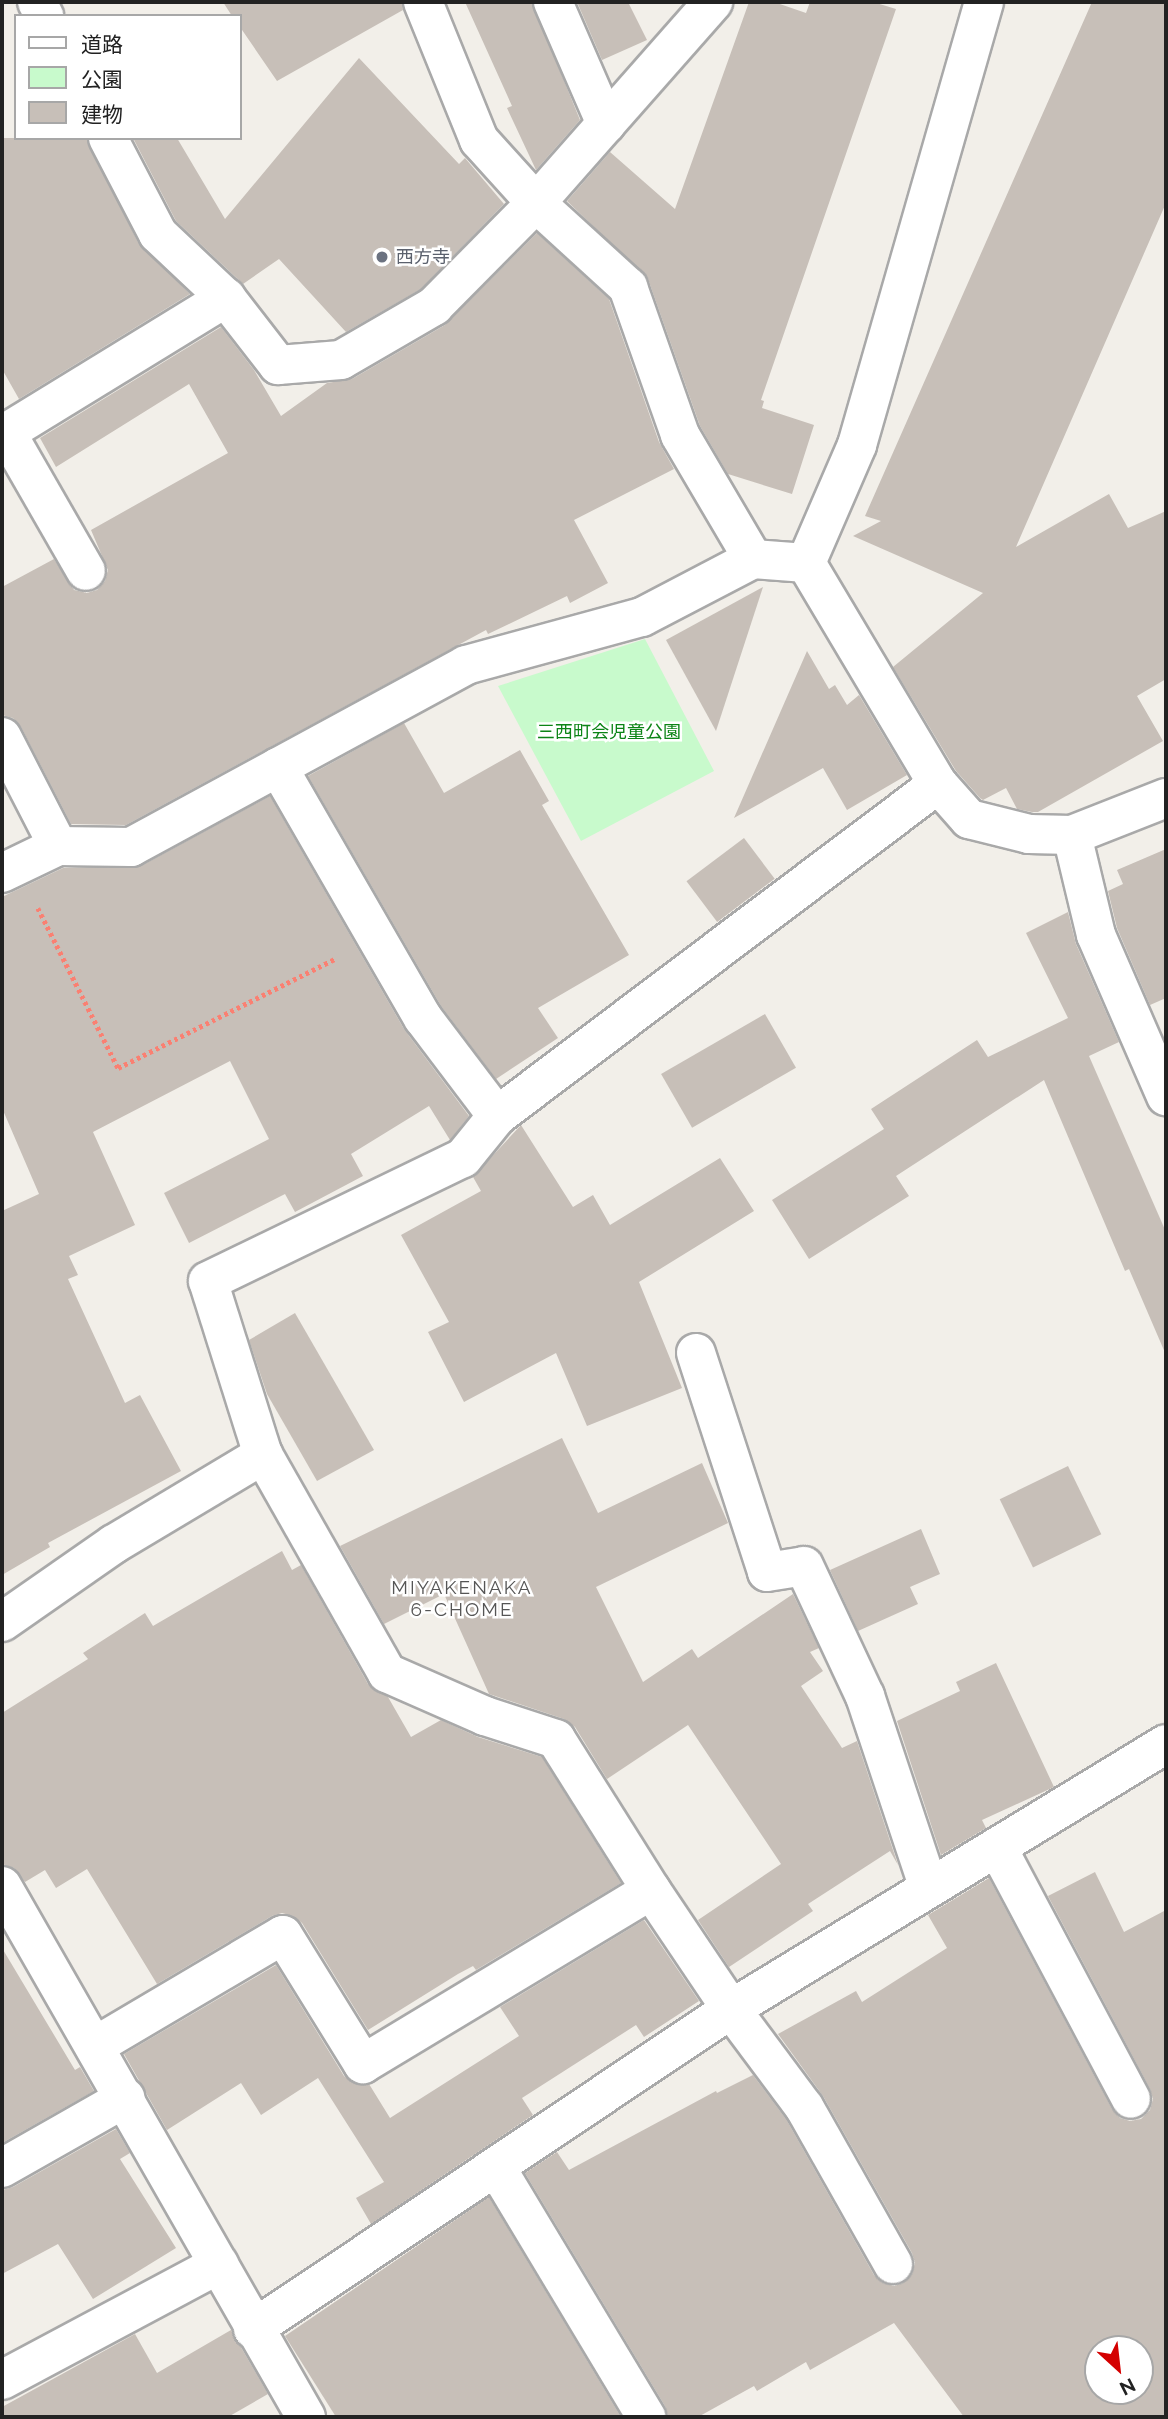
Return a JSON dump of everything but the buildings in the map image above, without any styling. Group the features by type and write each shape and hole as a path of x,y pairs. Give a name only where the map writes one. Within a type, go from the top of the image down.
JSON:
{"street":[{"path":"423,2 479,140 536,203 628,287 680,435 753,559"},
{"path":"553,2 606,124"},
{"path":"109,140 158,234 226,298 278,365 341,360 434,306 536,203 713,2"},
{"path":"806,563 857,445 984,2"},
{"path":"86,571 4,433 226,298"},
{"path":"9,870 58,846 131,847 466,666 642,617 753,559 806,563"},
{"path":"806,563 938,784 969,819 1029,834 1072,835 1166,797"},
{"path":"2,737 58,846"},
{"path":"278,767 423,1018 498,1116"},
{"path":"893,2264 804,2107 731,2009 651,1890 556,1739 485,1716 387,1673 263,1455 208,1281 463,1158 498,1116 938,784"},
{"path":"1072,835 1096,935 1166,1096"},
{"path":"696,1353 768,1572 804,1566 865,1696 929,1888"},
{"path":"2,1622 114,1544 263,1455"},
{"path":"253,2329 731,2009 1166,1744"},
{"path":"997,1847 1131,2099"},
{"path":"2,1886 14,1935 95,2046 253,2329 306,2417"},
{"path":"95,2046 284,1935 363,2064 651,1890"},
{"path":"2,2168 125,2098"},
{"path":"496,2167 646,2417"},
{"path":"2,2381 219,2264"}],"path":[{"path":"9,870 118,1068 376,938"}],"green space":[{"name":"三西町会児童公園","path":"645,639 714,771 581,841 498,686"}],"place":[{"name":"西方寺","path":"382,257"}],"district":[{"name":"MIYAKENAKA 6-CHOME","path":"462,1599"}]}
